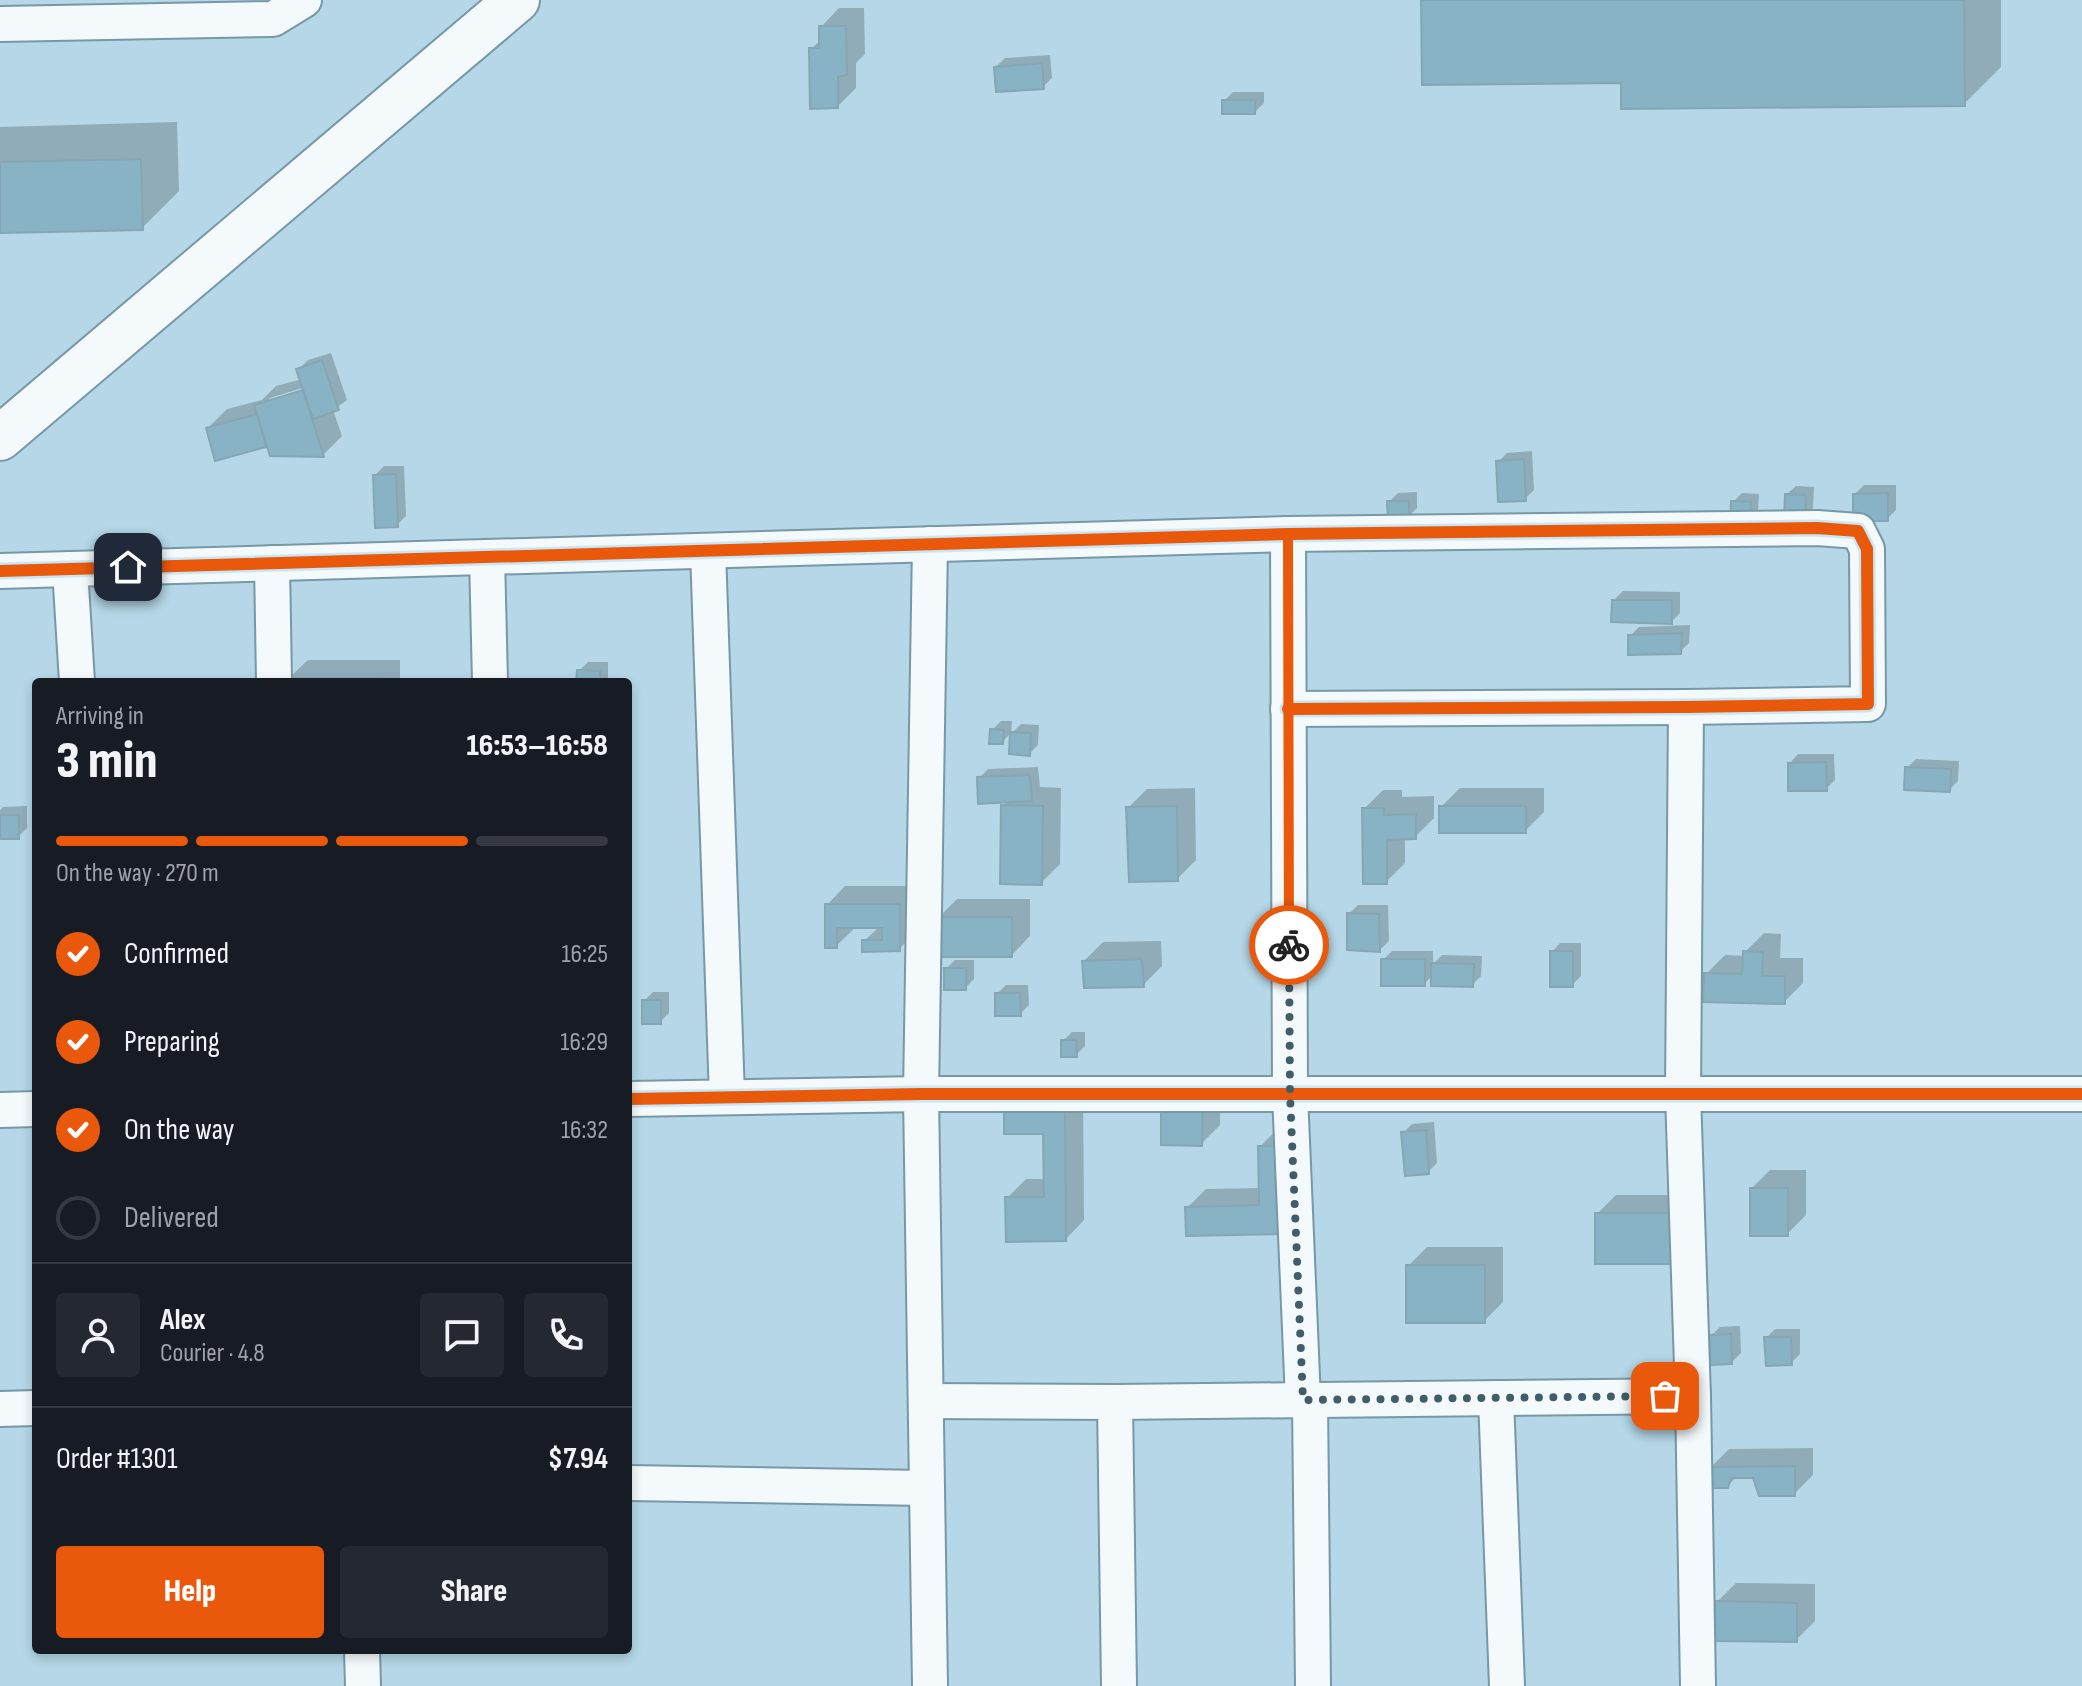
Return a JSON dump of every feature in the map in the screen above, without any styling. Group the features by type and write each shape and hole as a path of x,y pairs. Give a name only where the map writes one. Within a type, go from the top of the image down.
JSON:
{"street":[{"path":"4,16 215,10 273,19 304,0"},
{"path":"0,438 517,0"},
{"path":"0,571 1288,534 1817,528 1858,531 1867,549 1868,704 1288,709"},
{"path":"1288,534 1290,1094 1306,1400 1313,1686"},
{"path":"930,544 921,1094 930,1686"},
{"path":"708,551 727,1097"},
{"path":"487,557 490,678"},
{"path":"272,563 274,678"},
{"path":"70,569 77,678"},
{"path":"1686,707 1683,1094 1698,1686"},
{"path":"632,1099 921,1094 2082,1094"},
{"path":"0,1110 32,1109"},
{"path":"926,1401 1693,1396"},
{"path":"1496,1398 1507,1686"},
{"path":"1115,1402 1119,1686"},
{"path":"0,1409 32,1408"},
{"path":"632,1483 927,1488"},
{"path":"362,1654 363,1686"}],"building":[{"path":"1421,0 1964,0 1965,106 1621,109 1621,83 1422,85"},
{"path":"819,26 846,26 847,75 838,77 838,108 810,109 809,48 819,48"},
{"path":"1042,63 1044,89 996,92 994,67"},
{"path":"1222,100 1255,100 1255,114 1222,114"},
{"path":"141,159 143,230 0,233 0,162"},
{"path":"322,360 339,410 313,419 296,369"},
{"path":"303,390 324,457 270,456 254,405"},
{"path":"257,414 266,447 215,461 206,428"},
{"path":"1524,459 1526,501 1498,502 1496,461"},
{"path":"396,474 398,527 375,528 373,475"},
{"path":"1888,493 1888,521 1853,521 1853,494"},
{"path":"1785,494 1806,495 1805,519 1784,518"},
{"path":"1387,501 1409,501 1409,519 1388,520"},
{"path":"1731,501 1751,502 1750,521 1730,520"},
{"path":"1612,600 1672,600 1672,624 1611,622"},
{"path":"1682,633 1681,654 1628,655 1628,635"},
{"path":"577,670 600,671 600,678 576,678"},
{"path":"990,729 1004,730 1003,744 989,744"},
{"path":"1010,732 1031,733 1030,756 1009,754"},
{"path":"1826,762 1827,791 1788,791 1788,763"},
{"path":"1905,767 1951,769 1950,792 1904,790"},
{"path":"1030,775 1032,801 978,804 977,777"},
{"path":"1001,805 1043,806 1042,885 1000,884"},
{"path":"1177,806 1178,881 1129,882 1126,807"},
{"path":"1439,806 1526,806 1526,833 1439,833"},
{"path":"1362,808 1384,808 1384,815 1416,814 1416,839 1387,840 1387,884 1363,884"},
{"path":"0,815 19,815 19,839 0,839"},
{"path":"825,904 900,904 900,951 862,952 862,940 882,940 882,928 837,928 837,948 825,948"},
{"path":"1347,913 1379,914 1380,952 1347,950"},
{"path":"936,917 1012,917 1012,957 936,957"},
{"path":"1550,951 1573,951 1573,987 1550,987"},
{"path":"1743,951 1763,952 1762,976 1785,976 1785,1004 1703,1002 1704,973 1742,974"},
{"path":"1142,959 1144,987 1084,988 1082,961"},
{"path":"1381,959 1425,959 1425,986 1381,986"},
{"path":"1431,963 1474,964 1473,987 1431,986"},
{"path":"944,968 966,968 966,990 944,990"},
{"path":"995,993 1020,993 1021,1016 995,1016"},
{"path":"642,1000 661,1000 661,1024 642,1024"},
{"path":"1061,1040 1076,1040 1077,1057 1061,1057"},
{"path":"1161,1103 1203,1104 1202,1146 1161,1145"},
{"path":"1065,1104 1066,1241 1006,1242 1005,1197 1044,1197 1043,1134 1004,1134 1004,1105"},
{"path":"1426,1130 1429,1174 1405,1176 1401,1132"},
{"path":"1258,1146 1281,1146 1283,1234 1186,1236 1185,1207 1259,1205"},
{"path":"1750,1188 1788,1188 1788,1236 1750,1236"},
{"path":"1595,1213 1676,1213 1676,1264 1595,1264"},
{"path":"1406,1265 1485,1265 1485,1323 1406,1323"},
{"path":"1731,1334 1732,1364 1710,1365 1709,1335"},
{"path":"1764,1337 1791,1337 1792,1365 1766,1366"},
{"path":"1795,1466 1795,1496 1759,1496 1753,1478 1731,1478 1728,1488 1709,1488 1708,1467"},
{"path":"1715,1601 1797,1603 1797,1642 1715,1641"}],"cycle path":[{"path":"0,571 1288,534 1817,528 1858,531 1867,549 1868,704 1288,709"},
{"path":"632,1099 921,1094 2082,1094"}],"way so far":[{"path":"1289,945 1290,1094 1303,1400 1665,1396"}],"route":[{"path":"128,567 1288,534 1289,945"}]}
